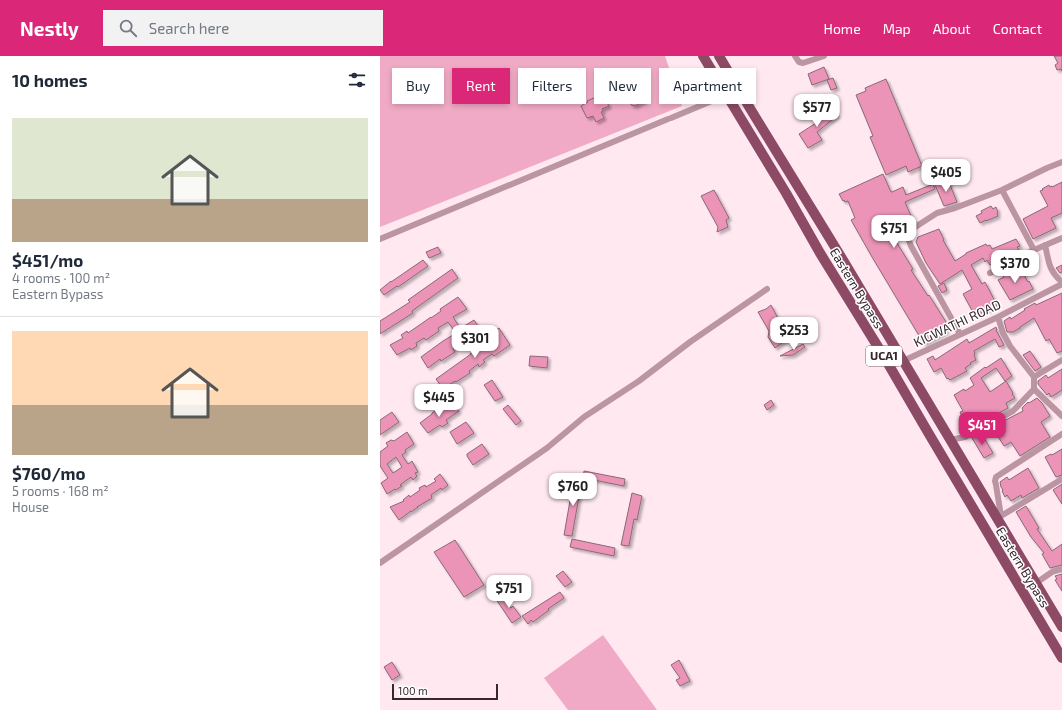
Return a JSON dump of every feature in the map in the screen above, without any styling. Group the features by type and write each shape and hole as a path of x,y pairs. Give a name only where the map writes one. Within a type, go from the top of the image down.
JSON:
{"main road":[{"name":"Eastern Bypass","path":"703,56 710,68"},
{"name":"Eastern Bypass","path":"719,56 750,110 838,252 950,440 997,514 1062,626"},
{"name":"Eastern Bypass","path":"731,104 883,355 1062,658"}],"street":[{"path":"795,56 800,62 803,63 824,56"},
{"path":"380,239 705,104"},
{"path":"960,334 911,246 906,233 938,213 1002,190 1062,162"},
{"path":"1002,190 1034,250"},
{"path":"990,273 1034,250 1062,238"},
{"path":"1045,245 1050,266 1055,276 1062,283"},
{"name":"KIGWATHI ROAD","path":"903,361 998,317 1062,283"},
{"path":"380,563 547,448 584,417 639,381 690,342 767,289"},
{"path":"950,440 965,437 1013,411 1034,389 1034,377 1010,346 1003,333 998,317"},
{"path":"1034,377 1062,360"},
{"path":"1034,389 1062,416"},
{"path":"1062,434 996,477 997,514 1062,480"},
{"path":"1036,583 1052,572 1062,569"}],"shaded area":[{"path":"380,56 665,56 669,68 659,68 659,104 681,104 682,106 380,227"},
{"path":"603,635 657,710 568,710 544,678"}],"building":[{"path":"1054,56 1062,56 1062,71 1061,69 1057,70 1055,65 1058,63"},
{"path":"824,67 829,79 812,85 808,74"},
{"path":"833,78 837,88 831,90 827,80"},
{"path":"886,79 922,166 908,172 906,166 886,175 870,137 873,136 856,95 866,91 865,88"},
{"path":"594,98 594,104 608,104 609,106 602,109 603,111 601,112 604,118 596,122 593,116 587,118 581,106 586,104 588,102 587,101"},
{"path":"819,108 826,117 834,111 838,115 817,132 822,140 808,148 799,134 816,123 815,122 819,119 813,112"},
{"path":"883,174 891,192 903,187 906,195 933,184 935,189 905,202 914,223 902,231 892,235 913,269 911,270 946,322 946,332 924,344 851,220 855,218 848,201 843,201 839,194"},
{"path":"948,180 957,202 944,206 935,185"},
{"path":"1062,182 1062,213 1051,218 1056,228 1033,239 1023,219 1048,206 1040,191 1043,190 1042,189 1049,185 1052,187"},
{"path":"714,190 729,218 726,220 728,227 717,232 718,227 701,196"},
{"path":"991,206 993,209 996,207 998,216 980,223 976,216 982,213 981,211"},
{"path":"939,229 943,240 955,261 966,253 986,244 987,246 990,245 992,249 1016,239 1020,246 1017,247 1020,252 999,263 990,265 987,260 985,262 983,258 971,265 982,284 985,282 997,305 975,316 963,294 972,289 962,270 940,284 926,263 916,242 918,237"},
{"path":"438,247 441,253 429,258 426,252"},
{"path":"423,260 428,266 398,287 397,286 384,295 380,290 391,281"},
{"path":"1062,265 1062,272 1060,273 1056,268"},
{"path":"1011,268 1012,271 1017,269 1018,271 1021,270 1033,289 1010,300 998,280 1004,277 1003,276 1006,275 1004,272"},
{"path":"452,269 458,278 412,311 413,313 380,334 380,321 410,302 408,300"},
{"path":"944,283 947,290 942,293 938,286"},
{"path":"1062,293 1062,351 1057,353 1049,339 1046,341 1034,318 1013,332 1007,332 1004,321 1010,317 1011,319 1035,303 1036,305"},
{"path":"458,297 467,309 453,317 460,328 474,320 480,329 467,337 470,342 464,346 462,343 453,349 455,352 441,361 440,359 428,368 421,357 456,333 448,322 438,328 439,331 426,340 424,338 416,343 417,346 411,350 410,348 397,355 390,345 403,338 401,335 407,331 408,333 431,318 441,311 440,309"},
{"path":"771,305 781,324 787,326 793,335 775,348 768,337 769,331 758,312"},
{"path":"996,327 996,330 1004,345 999,347 995,339 974,351 976,360 965,368 967,371 950,380 948,378 947,379 941,368 934,372 927,359 933,356 935,360 967,339 969,343"},
{"path":"499,328 510,345 494,356 492,354 483,360 485,362 479,367 478,364 469,371 470,373 443,389 436,379 488,341 485,337"},
{"path":"803,344 805,347 793,355 780,356"},
{"path":"1030,351 1041,367 1035,371 1023,355"},
{"path":"530,356 548,357 547,368 529,366"},
{"path":"1001,358 1012,376 1005,381 996,368 981,378 990,392 1006,381 1015,398 1006,403 1008,408 969,430 960,412 963,411 954,395 964,389 965,391 974,385 970,378"},
{"path":"1062,369 1062,390 1051,397 1049,393 1047,395 1038,384 1038,381 1046,375 1048,378"},
{"path":"492,380 503,397 495,401 484,385"},
{"path":"1037,398 1050,416 1041,422 1050,437 1020,456 1011,442 1004,446 992,427 1023,411 1022,408 1028,402 1029,403"},
{"path":"771,400 774,405 767,410 764,405"},
{"path":"452,402 459,411 446,420 448,423 442,427 440,425 428,433 420,423 438,409 439,410"},
{"path":"508,405 521,421 516,425 503,409"},
{"path":"392,412 399,422 380,435 380,420"},
{"path":"466,422 474,433 457,444 450,432"},
{"path":"407,432 414,444 405,450 406,452 402,455 408,464 412,461 418,472 415,473 417,476 413,480 411,477 400,485 402,486 387,494 381,483 388,478 380,466 380,452 388,446 386,443 391,440 394,441","holes":["396,457 402,467 393,473 387,464"]},
{"path":"981,433 993,453 984,458 972,438"},
{"path":"482,444 489,454 473,465 467,454"},
{"path":"1062,449 1062,475 1056,477 1045,457"},
{"path":"1028,468 1039,488 1022,498 1021,495 1011,501 1007,495 1005,497 1000,482 1007,477 1009,480"},
{"path":"584,471 625,479 624,486 583,478"},
{"path":"440,474 448,485 442,490 441,488 431,495 432,498 399,520 390,507 404,501 403,500 409,495 410,497 420,490 419,488 425,485 426,487 436,481 434,479"},
{"path":"574,478 582,480 572,536 564,535"},
{"path":"1062,484 1062,504 1053,490"},
{"path":"632,493 642,496 637,520 634,519 629,546 621,545"},
{"path":"1026,506 1039,528 1037,529 1052,551 1062,544 1062,565 1050,568 1042,554 1044,553 1031,537 1016,512"},
{"path":"572,539 615,548 614,556 570,547"},
{"path":"455,540 484,585 464,597 434,552"},
{"path":"563,571 572,582 565,587 556,576"},
{"path":"1062,574 1062,591 1055,580 1057,579 1055,576"},
{"path":"560,592 564,598 533,622 531,620 528,624 522,616"},
{"path":"503,595 511,608 513,606 521,617 512,623 496,599"},
{"path":"679,660 690,681 680,686 676,680 680,678 671,665"},
{"path":"392,662 400,675 392,680 384,667"}]}
